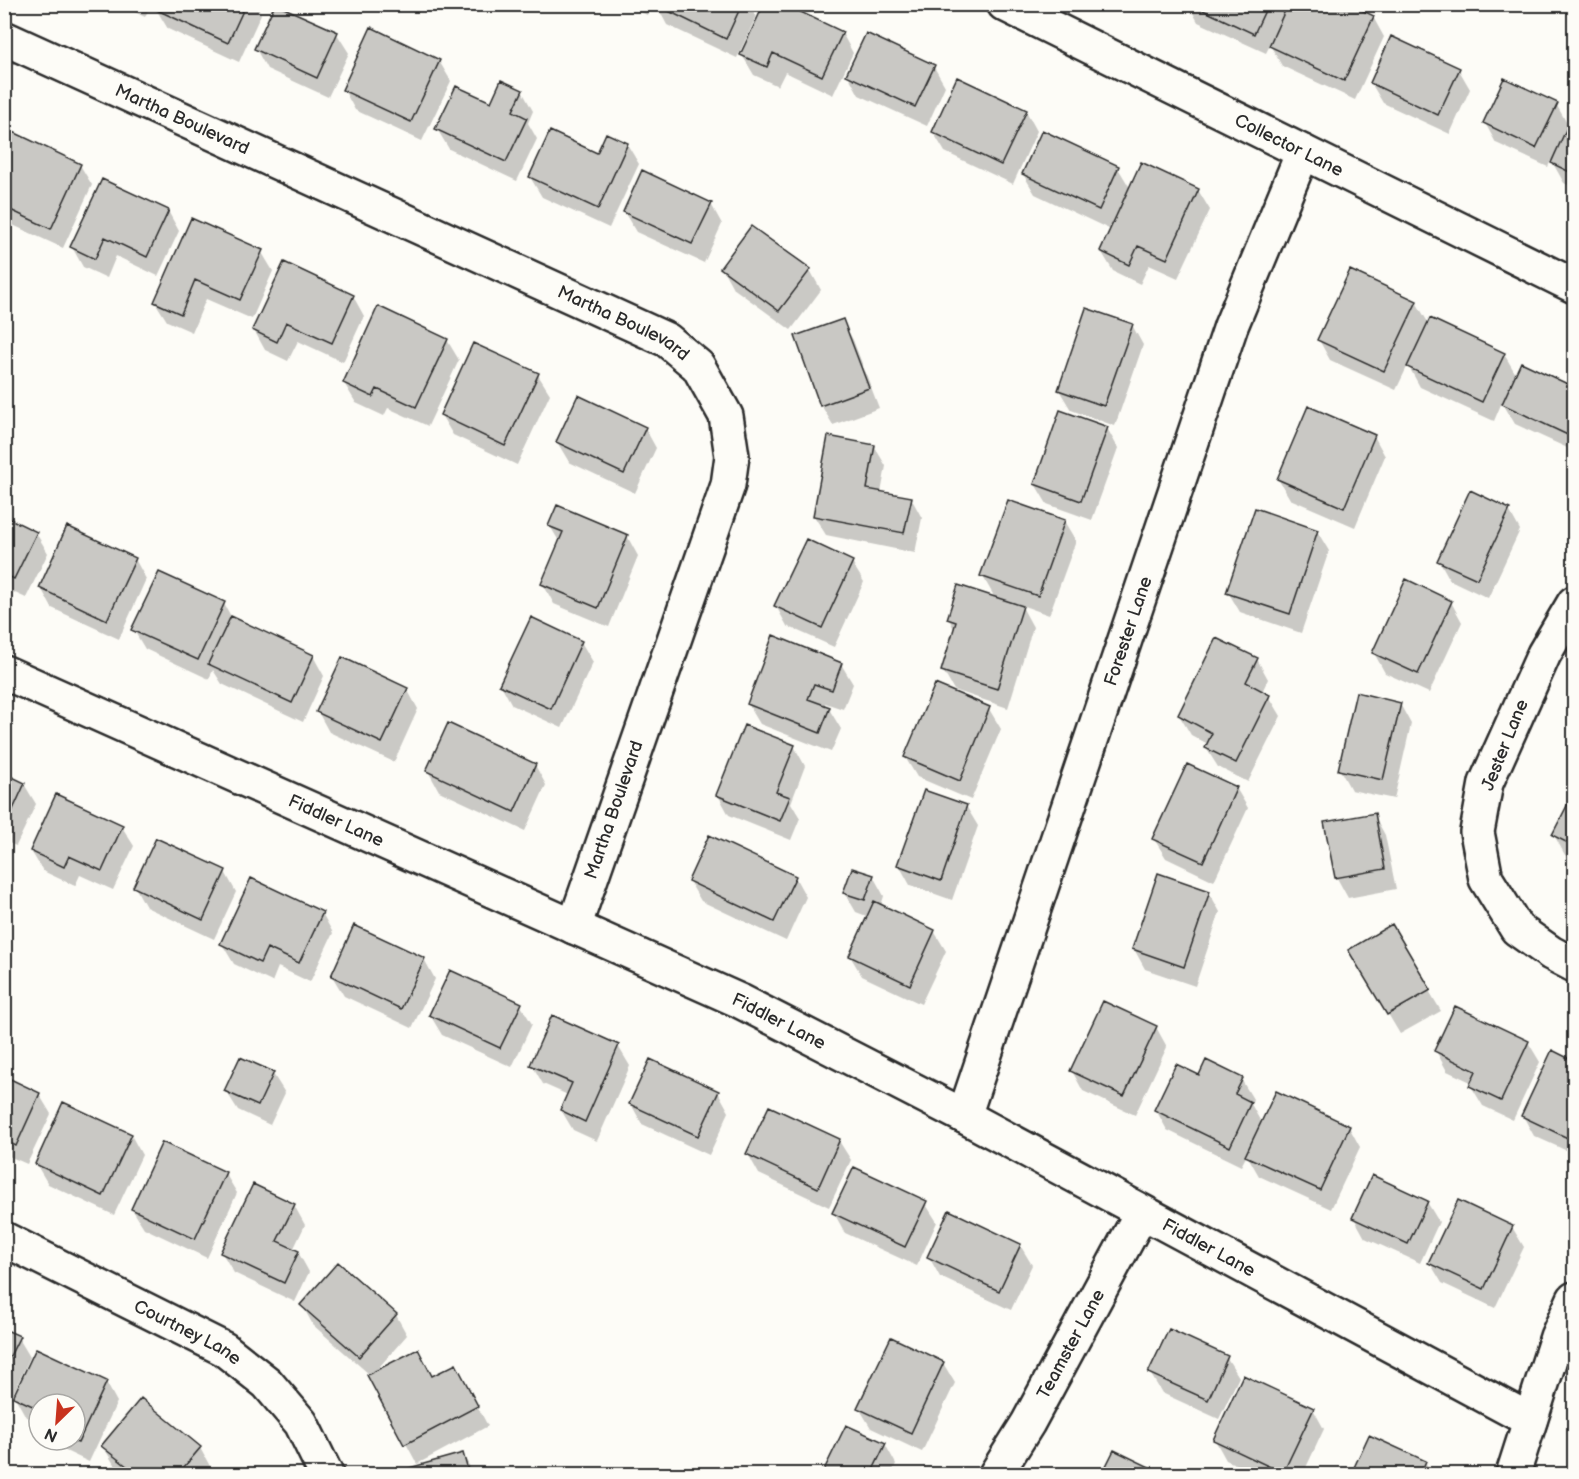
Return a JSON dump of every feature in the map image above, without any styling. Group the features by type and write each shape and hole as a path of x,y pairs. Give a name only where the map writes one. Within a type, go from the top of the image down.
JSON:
{"street":[{"name":"Collector Lane","path":"1004,4 1575,286"},
{"name":"Martha Boulevard","path":"4,38 667,340 698,366 726,417 732,456 728,485 574,927"},
{"name":"Forester Lane","path":"964,1116 1231,326 1303,152"},
{"name":"Jester Lane","path":"1575,603 1544,654 1486,783 1478,832 1486,879 1517,929 1551,953 1575,965"},
{"name":"Fiddler Lane","path":"4,672 740,1001 964,1116 1530,1420"},
{"name":"Teamster Lane","path":"996,1474 1028,1423 1142,1212"},
{"name":"Courtney Lane","path":"4,1239 224,1349 267,1383 301,1423 326,1474"},
{"path":"1514,1474 1557,1337 1575,1299"}],"building":[{"path":"157,4 246,4 228,43 155,9"},
{"path":"275,4 338,32 317,78 254,49"},
{"path":"654,4 742,4 726,39"},
{"path":"764,4 784,4 843,32 822,76 773,53 767,67 740,55"},
{"path":"1190,4 1268,4 1254,34"},
{"path":"1288,4 1349,4 1374,16 1344,81 1269,46"},
{"path":"371,27 440,60 411,122 342,90"},
{"path":"866,33 935,65 915,107 846,75"},
{"path":"1391,36 1460,68 1438,115 1370,83"},
{"path":"957,77 1027,110 1001,165 932,132"},
{"path":"1504,78 1558,103 1536,148 1483,123"},
{"path":"501,80 523,90 513,111 527,118 506,162 435,129 456,86 491,102"},
{"path":"1569,123 1574,126 1574,174 1551,163"},
{"path":"7,129 81,164 51,229 4,207 4,135"},
{"path":"1042,130 1119,166 1099,210 1022,174"},
{"path":"550,131 597,153 606,133 628,143 598,209 529,177"},
{"path":"1141,162 1199,189 1167,259 1138,246 1129,265 1100,251"},
{"path":"642,170 712,203 692,244 623,212"},
{"path":"102,179 169,210 147,257 105,237 95,259 70,247"},
{"path":"191,218 263,250 240,300 195,280 181,314 154,302"},
{"path":"751,226 811,269 779,311 720,268"},
{"path":"284,262 354,295 332,343 286,322 277,342 252,330"},
{"path":"1350,270 1417,301 1384,371 1317,340"},
{"path":"378,306 448,339 416,407 377,389 373,397 343,383"},
{"path":"1086,308 1133,324 1104,406 1058,390"},
{"path":"1430,318 1505,353 1482,402 1407,367"},
{"path":"843,319 869,388 820,406 795,336"},
{"path":"473,343 539,373 505,446 440,415"},
{"path":"1521,362 1574,387 1574,438 1502,404"},
{"path":"578,395 646,427 624,474 556,442"},
{"path":"1308,406 1375,435 1344,508 1277,479"},
{"path":"1060,410 1108,427 1081,501 1034,484"},
{"path":"828,436 875,445 867,489 912,497 904,533 813,516"},
{"path":"1470,490 1510,509 1477,579 1437,561"},
{"path":"1008,500 1065,520 1038,596 980,576"},
{"path":"557,505 628,535 598,608 541,584 563,532 548,526"},
{"path":"1255,508 1318,530 1290,614 1226,593"},
{"path":"4,516 37,532 14,579 4,574"},
{"path":"67,526 136,558 107,620 39,588"},
{"path":"806,539 853,561 822,628 774,606"},
{"path":"159,572 225,602 198,660 131,630"},
{"path":"1406,579 1452,601 1418,674 1372,653"},
{"path":"958,585 1023,606 997,689 941,671 956,622 947,619"},
{"path":"231,616 314,655 292,703 208,664"},
{"path":"531,617 582,641 551,709 499,685"},
{"path":"773,635 842,663 832,690 814,684 808,699 830,707 820,733 747,704"},
{"path":"1216,638 1258,658 1246,682 1270,695 1236,763 1205,748 1212,733 1178,715"},
{"path":"342,657 408,688 382,743 316,712"},
{"path":"935,684 990,707 960,781 904,757"},
{"path":"1356,692 1401,703 1383,780 1338,770"},
{"path":"448,723 536,764 514,812 426,771"},
{"path":"744,725 795,745 776,792 790,797 780,821 716,795"},
{"path":"1187,764 1237,787 1203,862 1152,839"},
{"path":"4,773 25,783 5,827 4,827"},
{"path":"924,790 967,805 941,881 897,865"},
{"path":"56,794 123,825 102,871 69,856 64,867 30,851"},
{"path":"1574,794 1574,846 1552,835"},
{"path":"1375,813 1385,869 1335,878 1324,822"},
{"path":"709,835 796,876 774,922 688,881"},
{"path":"156,838 226,870 203,920 133,887"},
{"path":"852,868 874,875 865,900 843,893"},
{"path":"1158,873 1210,891 1184,967 1132,949"},
{"path":"251,878 323,912 299,963 267,948 260,963 220,944"},
{"path":"874,901 935,930 910,985 849,956"},
{"path":"1392,924 1431,990 1387,1015 1348,950"},
{"path":"354,925 425,958 401,1009 331,976"},
{"path":"450,970 522,1003 500,1048 429,1015"},
{"path":"1103,1001 1157,1026 1124,1096 1070,1071"},
{"path":"1455,1006 1529,1041 1501,1101 1469,1086 1476,1071 1434,1051"},
{"path":"552,1015 619,1045 585,1122 560,1110 572,1083 530,1065"},
{"path":"1552,1050 1574,1061 1574,1141 1521,1116"},
{"path":"240,1057 274,1072 258,1106 224,1091"},
{"path":"650,1059 719,1091 698,1136 629,1104"},
{"path":"1206,1060 1243,1078 1235,1094 1251,1102 1230,1147 1154,1110 1176,1064 1199,1075"},
{"path":"4,1076 40,1093 16,1146 4,1140"},
{"path":"1276,1091 1350,1126 1320,1190 1245,1156"},
{"path":"63,1102 132,1134 103,1196 35,1164"},
{"path":"769,1106 840,1139 818,1188 746,1154"},
{"path":"162,1142 226,1172 195,1239 131,1209"},
{"path":"854,1167 927,1201 905,1247 832,1213"},
{"path":"1372,1175 1428,1201 1408,1244 1352,1218"},
{"path":"253,1184 295,1204 277,1241 299,1251 284,1283 220,1253"},
{"path":"1458,1200 1513,1226 1484,1289 1428,1263"},
{"path":"949,1210 1021,1244 999,1291 927,1257"},
{"path":"338,1262 397,1314 359,1357 300,1305"},
{"path":"4,1329 20,1336 4,1368"},
{"path":"1169,1329 1228,1356 1208,1400 1148,1373"},
{"path":"891,1337 944,1362 911,1433 857,1408"},
{"path":"36,1348 107,1381 87,1424 87,1392 27,1392 27,1403 13,1397"},
{"path":"418,1349 432,1376 456,1364 478,1406 404,1445 367,1375"},
{"path":"1243,1375 1314,1408 1283,1473 1213,1440"},
{"path":"141,1398 201,1447 178,1474 137,1474 101,1446"},
{"path":"846,1425 886,1443 871,1474 822,1474"},
{"path":"1369,1435 1426,1461 1420,1474 1351,1474"},
{"path":"1114,1450 1160,1472 1159,1474 1102,1474"},
{"path":"463,1453 469,1474 410,1474 409,1468"}]}
